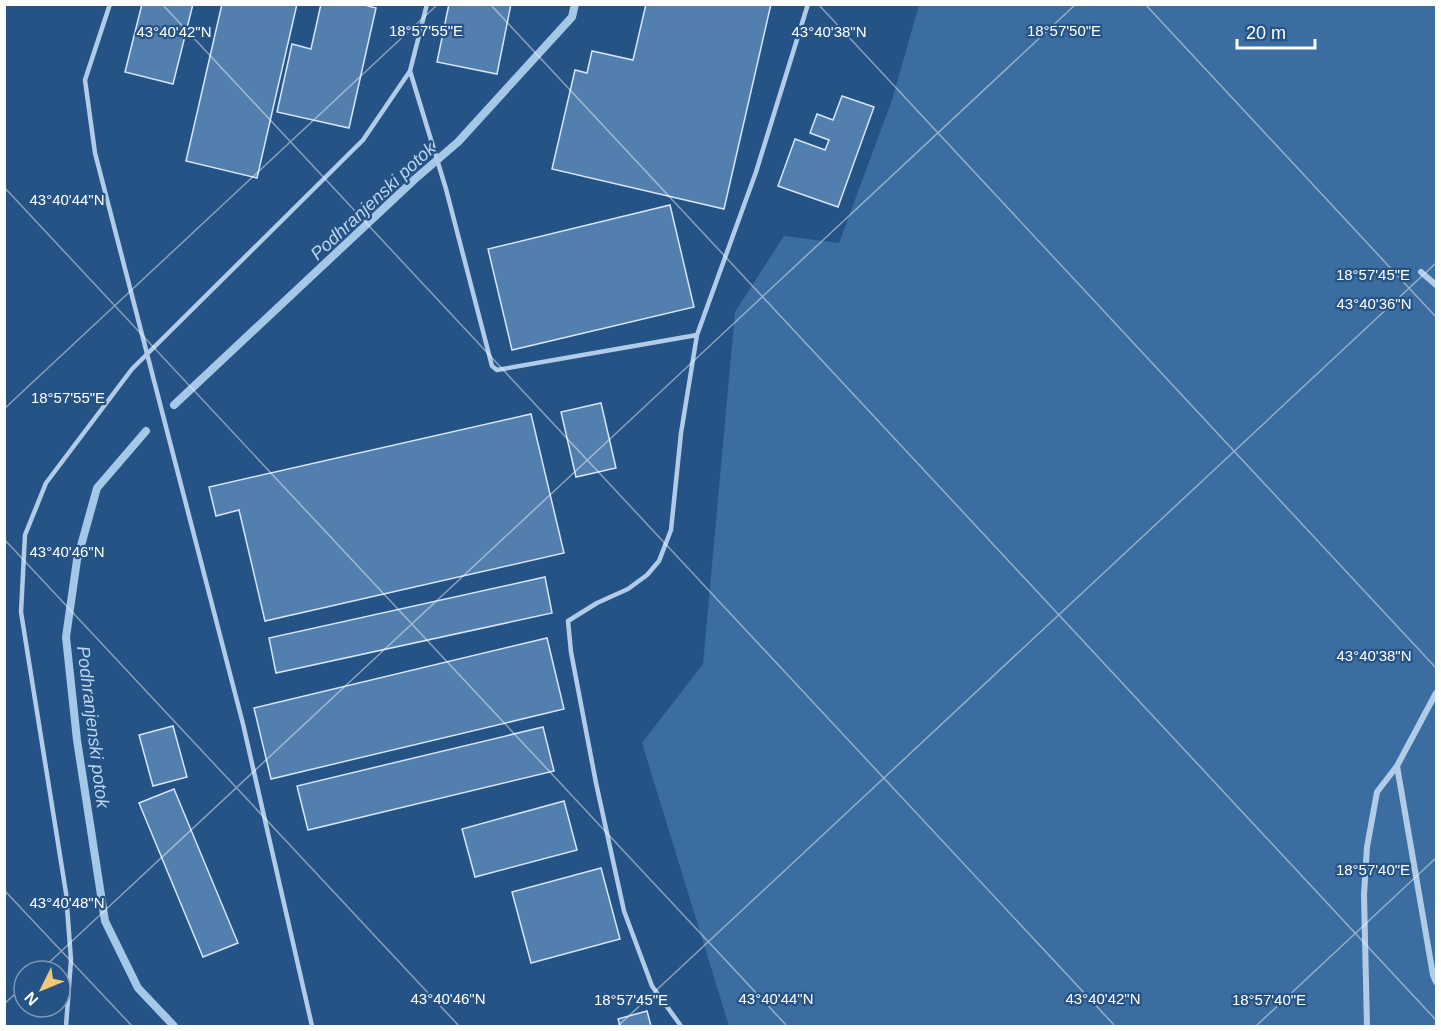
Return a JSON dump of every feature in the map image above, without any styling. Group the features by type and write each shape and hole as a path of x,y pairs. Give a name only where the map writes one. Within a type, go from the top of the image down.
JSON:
{"street":[{"path":"1421,272 1437,285"},
{"path":"1367,1026 1364,895 1367,847 1377,792 1397,766 1437,693"},
{"path":"1397,766 1433,975 1437,982"}],"lane":[{"path":"110,4 85,80 95,153 243,724 312,1026"},
{"path":"66,1026 71,960 66,893 41,720 21,612 25,535 46,483 132,369 148,356 363,140 385,112 410,70 427,4"},
{"path":"681,1026 652,986 624,911 596,783 571,652 568,621 597,603 628,590 647,575 659,561 671,530 681,433 698,335 756,172 808,4"},
{"path":"410,70 446,189 492,366 497,370 698,335"}],"shaded area":[{"path":"919,5 1436,5 1436,1026 729,1026 642,743 703,664 735,312 784,236 839,243 892,100"}],"building":[{"path":"142,4 193,4 173,84 125,72"},
{"path":"222,4 297,4 257,178 186,161"},
{"path":"321,4 361,4 376,8 349,128 277,112 292,44 311,49"},
{"path":"449,4 511,4 497,74 437,62"},
{"path":"646,4 771,4 724,209 552,169 575,70 587,73 592,51 633,60"},
{"path":"842,96 874,107 838,207 778,186 795,139 825,150 829,140 810,133 817,114 833,120"},
{"path":"670,205 694,307 512,350 488,249"},
{"path":"601,403 616,468 576,477 561,412"},
{"path":"531,414 564,553 265,621 239,510 216,516 209,487"},
{"path":"545,577 552,613 276,673 269,638"},
{"path":"547,638 564,709 271,779 254,708"},
{"path":"173,726 187,777 153,786 139,735"},
{"path":"543,727 554,771 308,830 297,786"},
{"path":"174,789 238,943 203,957 139,803"},
{"path":"564,801 577,850 475,877 462,829"},
{"path":"601,868 620,939 531,963 512,892"},
{"path":"647,1011 651,1026 620,1026 618,1019"}],"waterway":[{"name":"Podhranjenski potok","path":"174,405 415,179 458,142 572,17 575,4"},
{"name":"Podhranjenski potok","path":"146,431 97,488 77,560 66,637 77,740 105,921 138,988 174,1026"}]}
